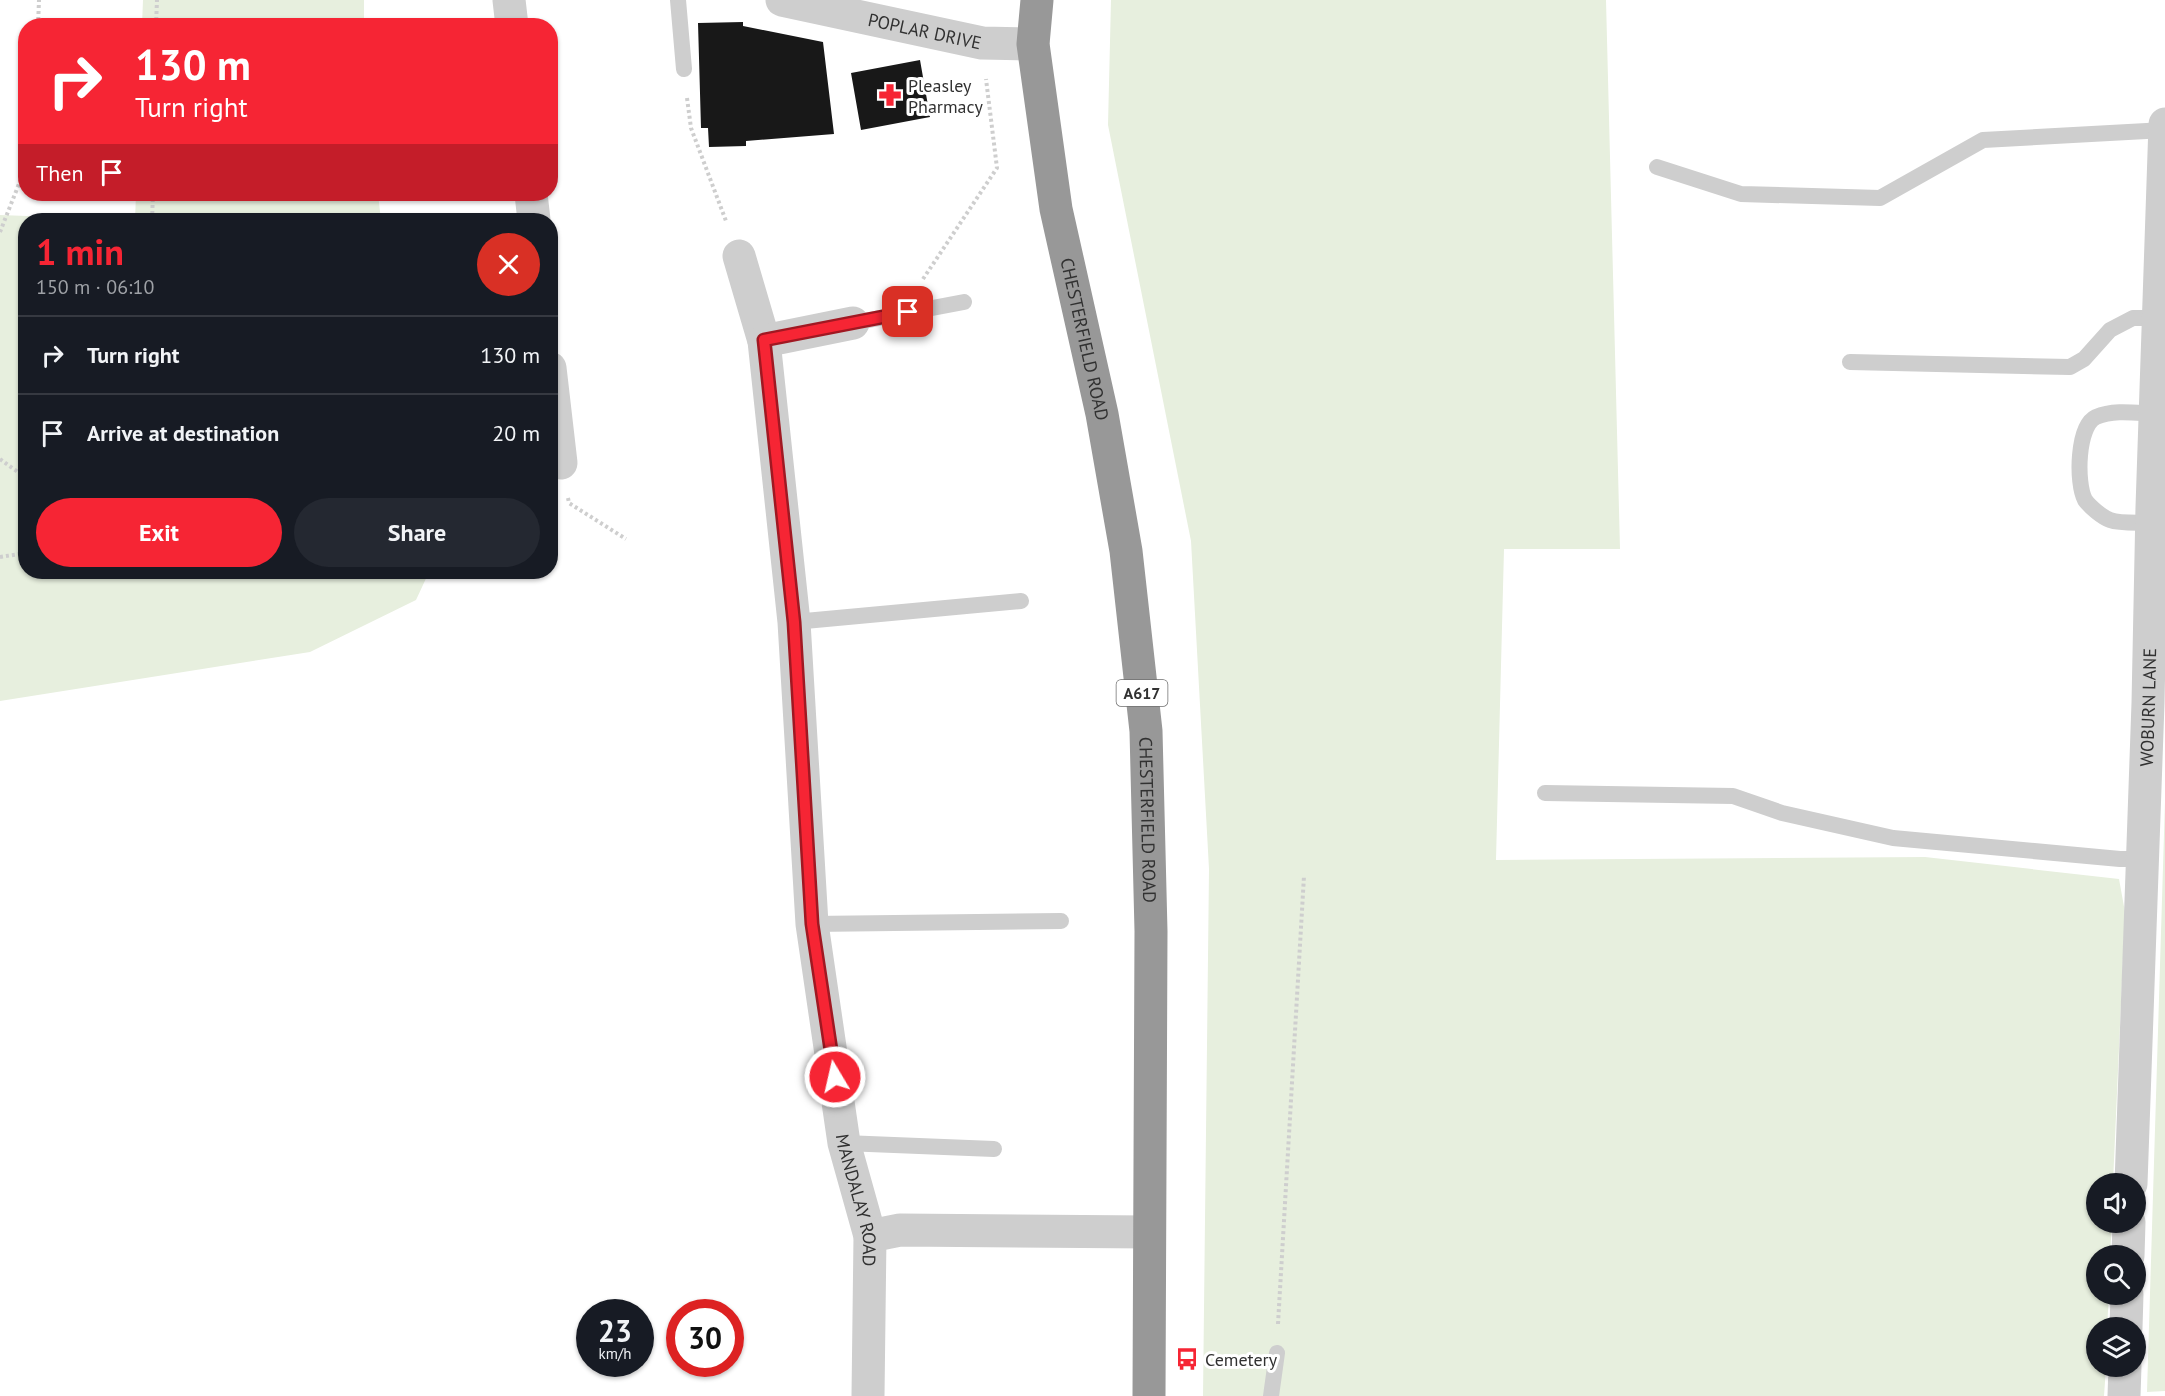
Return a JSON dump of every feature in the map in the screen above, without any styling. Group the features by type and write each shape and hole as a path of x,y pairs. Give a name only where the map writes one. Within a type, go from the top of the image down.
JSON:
{"highway":[{"name":"CHESTERFIELD ROAD","path":"1036,0 1033,44 1056,209 1102,414 1126,551 1146,731 1151,931 1149,1396"}],"street":[{"path":"509,0 511,18"},
{"name":"POPLAR DRIVE","path":"784,0 982,43 1033,44"},
{"name":"WOBURN LANE","path":"2131,1173 2165,124"},
{"name":"MANDALAY ROAD","path":"739,256 764,340 794,622 812,924 844,1143 870,1236 868,1396"},
{"path":"764,340 853,323"},
{"path":"558,437 561,463"},
{"path":"870,1236 900,1230 1149,1232"},
{"path":"2124,1396 2125,1377"}],"lane":[{"path":"678,0 684,69"},
{"path":"1657,166 1741,194 1880,198 1983,140 2165,130"},
{"path":"853,323 964,302"},
{"path":"1850,362 2070,367 2084,359 2110,330 2133,318 2158,318"},
{"path":"2151,523 2110,520 2096,511 2085,499 2080,476 2084,433 2093,418 2112,412 2155,414"},
{"path":"794,622 1020,601"},
{"path":"1545,793 1733,796 1782,813 1893,838 2141,859"},
{"path":"812,924 1061,921"},
{"path":"844,1143 994,1149"},
{"path":"1271,1396 1277,1353"}],"path":[{"path":"38,18 39,0"},
{"path":"156,18 157,0"},
{"path":"918,286 997,168 982,43"},
{"path":"684,69 691,128 739,256"},
{"path":"0,232 18,186"},
{"path":"0,459 18,472"},
{"path":"561,463 569,503 626,539"},
{"path":"0,557 18,554"},
{"path":"1277,1353 1304,876"}],"green space":[{"path":"143,0 364,0 364,18 142,18"},
{"path":"1111,0 1606,0 1620,549 1504,549 1496,860 1925,857 2119,879 2125,912 2113,1173 2086,1173 2086,1233 2111,1233 2111,1245 2086,1245 2086,1305 2108,1305 2108,1317 2086,1317 2086,1377 2105,1377 2104,1396 1203,1396 1209,869 1191,541 1108,125"},
{"path":"136,201 379,201 380,213 135,213"},
{"path":"0,215 18,216 18,579 426,579 416,600 310,652 0,701"},
{"path":"2165,801 2165,1391 2147,1392"}],"building":[{"path":"743,22 743,26 823,42 834,134 746,141 746,146 709,147 708,128 701,128 698,23"},
{"name":"Pleasley Pharmacy","path":"920,60 930,117 861,130 851,73"}],"place":[{"name":"Pleasley Pharmacy","path":"890,95"},
{"name":"Cemetery","path":"1187,1359"}],"route":[{"path":"835,1077 812,924 794,622 764,340 908,312"}]}
